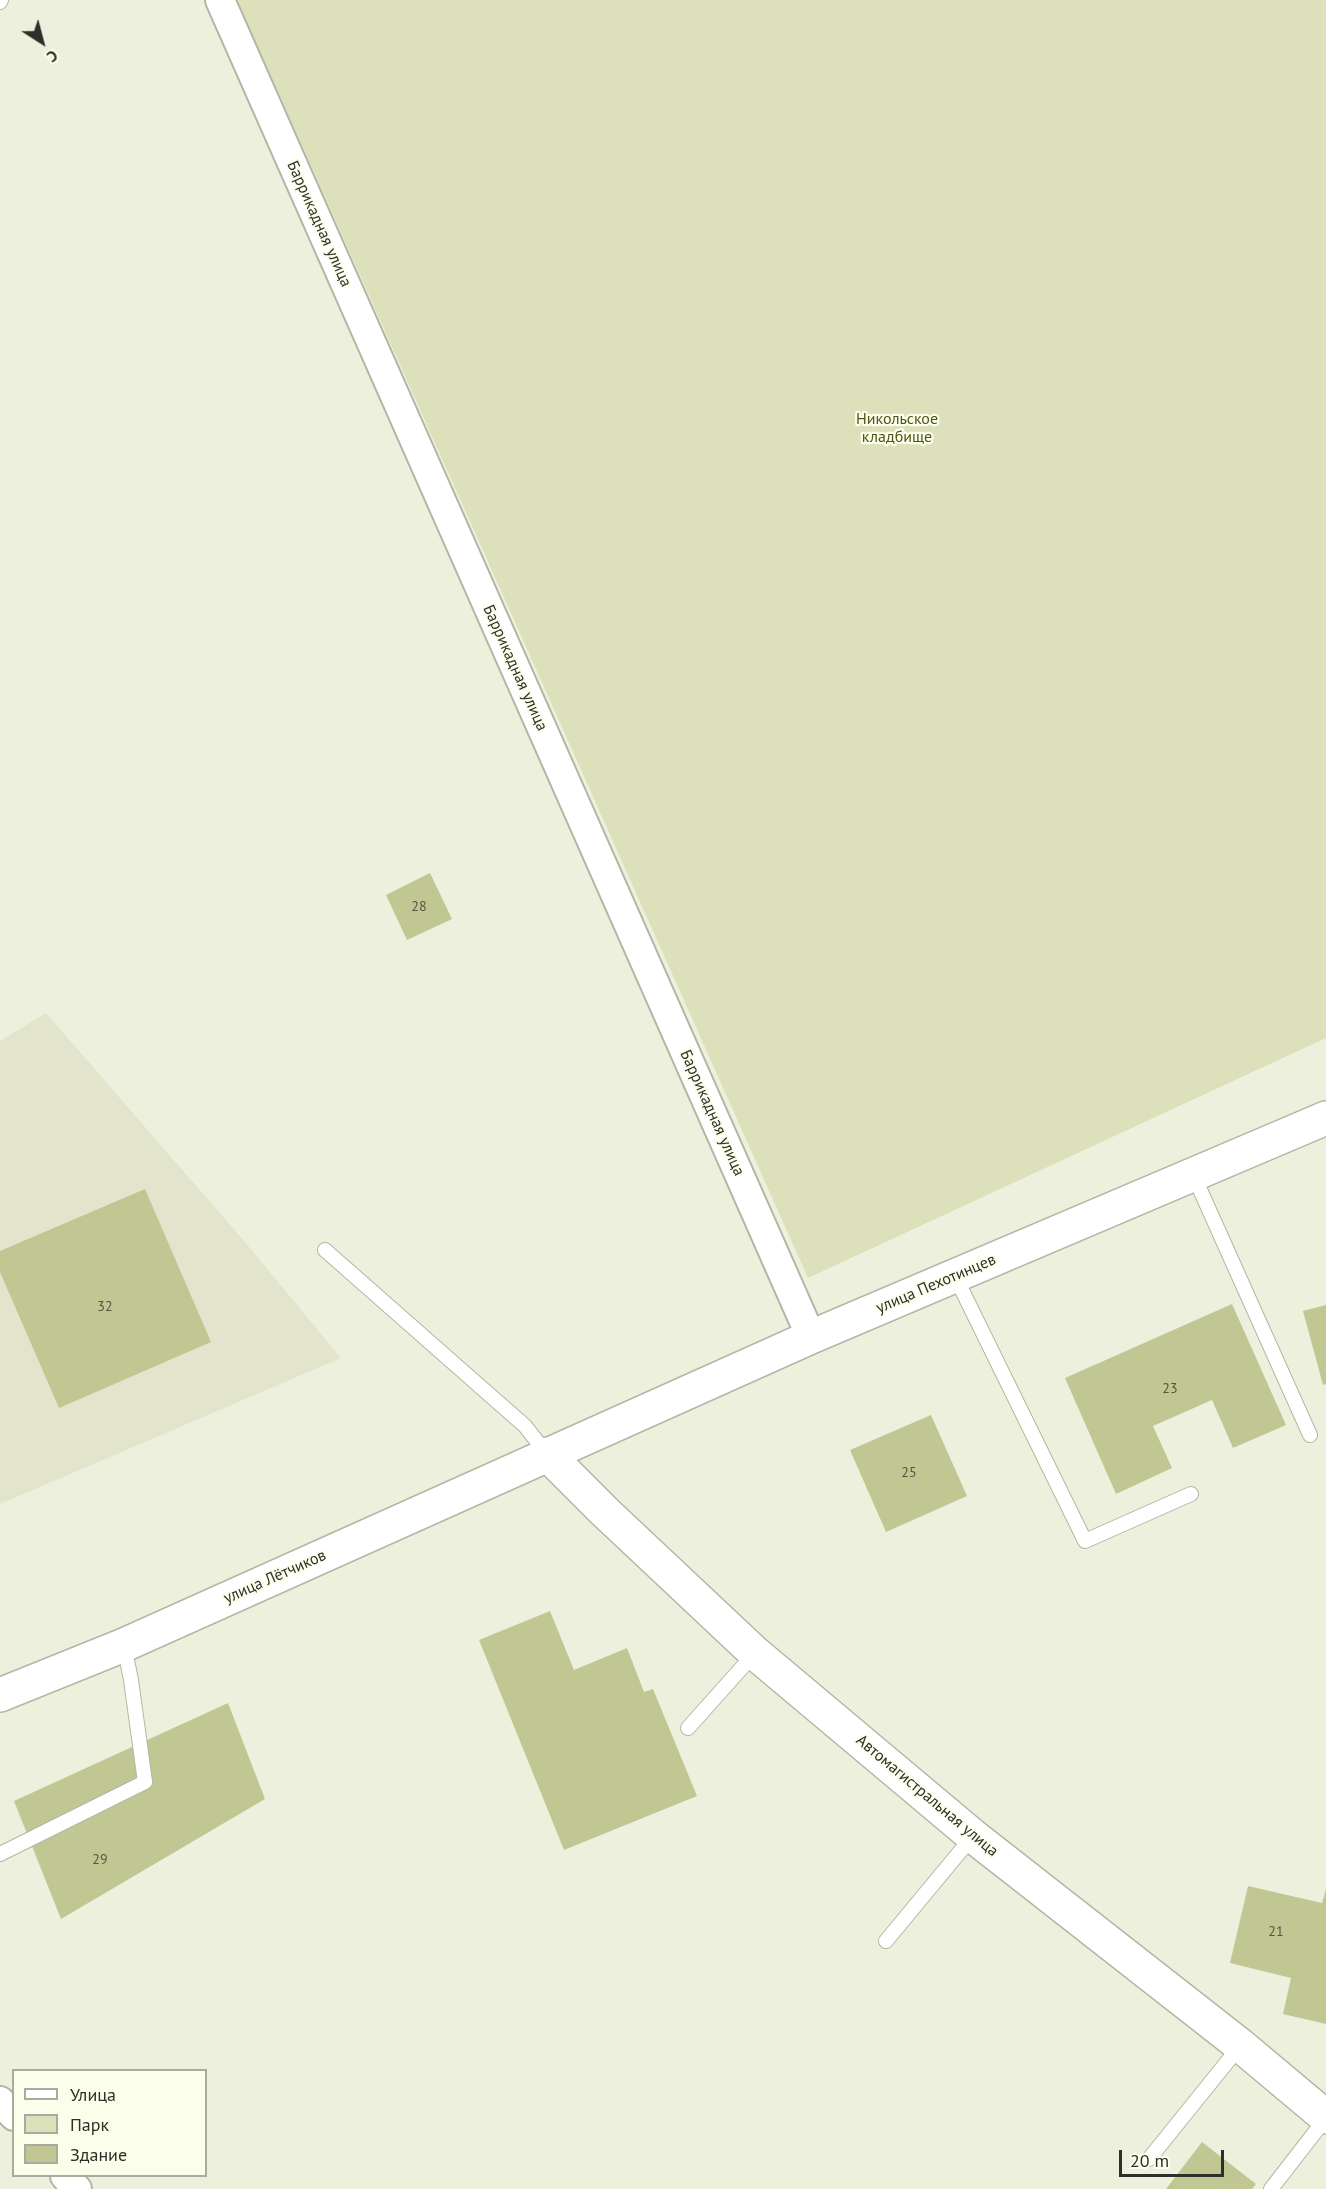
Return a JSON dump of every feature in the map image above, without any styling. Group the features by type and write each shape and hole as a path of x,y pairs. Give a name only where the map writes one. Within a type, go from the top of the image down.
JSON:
{"main road":[{"name":"улица Пехотинцев","path":"548,1454 810,1337 1326,1118"},
{"name":"улица Лётчиков","path":"0,1695 124,1645 548,1454"},
{"name":"Автомагистральная улица","path":"548,1454 755,1653 973,1836 1240,2045 1326,2117"}],"street":[{"name":"Баррикадная улица","path":"220,0 810,1337"},
{"path":"0,2101 12,2114"},
{"path":"67,2177 76,2189"}],"lane":[{"path":"1193,1174 1310,1435"},
{"path":"325,1250 525,1426 548,1454"},
{"path":"955,1276 1085,1541 1191,1494"},
{"path":"0,1854 145,1782 124,1645"},
{"path":"688,1728 755,1653"},
{"path":"886,1941 973,1836"},
{"path":"1149,2159 1240,2045"},
{"path":"1271,2189 1326,2117"}],"shaded area":[{"path":"46,1013 245,1242 341,1358 0,1504 0,1041"}],"green space":[{"name":"Никольское кладбище","path":"237,0 1326,0 1326,1038 808,1278"}],"building":[{"path":"430,873 452,919 407,940 386,895"},
{"path":"145,1189 211,1342 59,1408 0,1272 0,1251"},
{"path":"1232,1304 1286,1425 1233,1448 1212,1400 1153,1426 1172,1468 1116,1494 1065,1378"},
{"path":"1326,1305 1326,1384 1323,1385 1303,1311"},
{"path":"931,1415 967,1496 886,1532 850,1450"},
{"path":"550,1611 574,1670 627,1648 644,1692 653,1689 697,1796 564,1850 479,1640"},
{"path":"228,1703 265,1799 61,1919 14,1801"},
{"path":"1248,1886 1322,1903 1326,1889 1326,2024 1283,2014 1291,1978 1230,1963"},
{"path":"1202,2142 1256,2184 1252,2189 1166,2189"}]}
